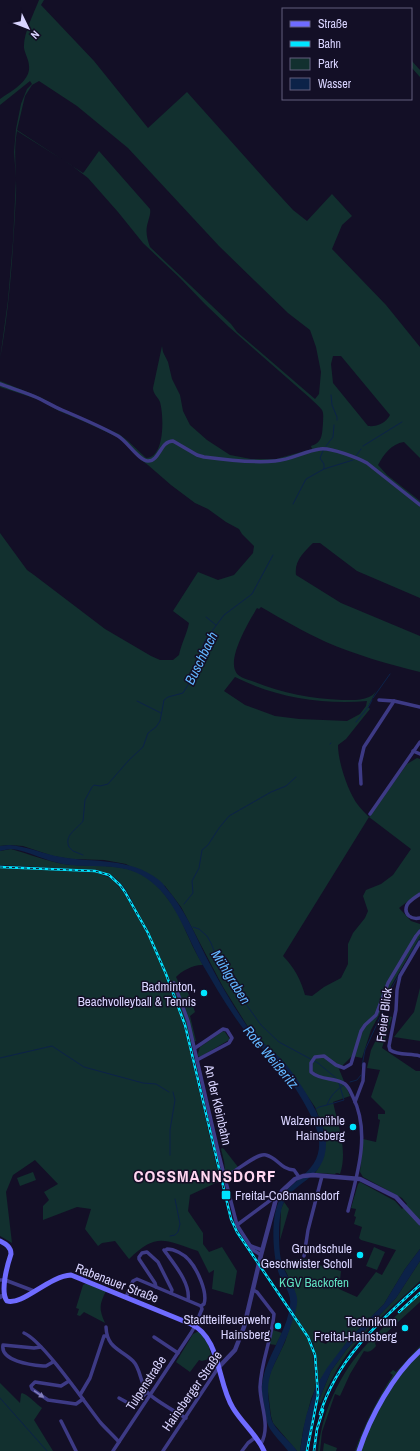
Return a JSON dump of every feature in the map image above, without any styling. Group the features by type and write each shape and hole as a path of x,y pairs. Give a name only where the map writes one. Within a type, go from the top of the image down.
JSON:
{"main road":[{"name":"Rabenauer Straße","path":"0,1241 8,1246 11,1254 1,1280 1,1297 7,1301 13,1302 58,1277 71,1275 195,1326 202,1331 207,1338 226,1394 233,1408 256,1437 264,1451"},
{"path":"359,1451 367,1430 388,1390 404,1367 420,1351"}],"street":[{"path":"0,384 40,399 118,436 127,442 142,459 147,461 152,460 158,455 165,443 169,441 201,456 260,461 276,461 314,450 326,449 357,458 367,463 420,505"},
{"path":"379,700 394,701 420,707"},
{"path":"361,784 360,764 364,748 394,701"},
{"path":"370,814 420,742"},
{"path":"413,751 420,754"},
{"path":"420,894 408,904 406,910 410,918 420,918"},
{"path":"348,1212 357,1178 362,1124 355,1102 347,1086 337,1081 319,1078 311,1072 310,1066 317,1056 324,1056 336,1065 344,1068 351,1064 361,1031 376,1015 388,983 420,931"},
{"name":"Freier Blick","path":"420,942 400,976 397,990 396,1010 389,1046 392,1052 420,1056"},
{"name":"An der Kleinbahn","path":"174,983 188,1021 237,1225 250,1245 262,1253"},
{"name":"An der Kleinbahn","path":"195,1048 223,1029 227,1030 232,1038 230,1043 197,1060"},
{"path":"355,1102 363,1081 364,1064"},
{"path":"224,1176 233,1173 261,1154 271,1157 285,1169 294,1170 301,1176"},
{"path":"262,1253 276,1199 287,1186 301,1176 313,1175 357,1178 396,1197 419,1220"},
{"path":"304,1256 308,1230 322,1176"},
{"path":"237,1225 272,1199 276,1199"},
{"name":"Tulpenstraße","path":"113,1451 149,1393 178,1353 195,1326 201,1311 201,1306 204,1304 205,1299 201,1280 190,1261 185,1256 174,1250 164,1250 181,1272 189,1295 188,1300"},
{"path":"156,1287 155,1283 139,1260 142,1253 147,1252 158,1262 172,1290 172,1293"},
{"name":"Hainsberger Straße","path":"163,1451 218,1368 235,1350 244,1327 262,1253"},
{"path":"126,1297 134,1279 172,1293 201,1306"},
{"path":"1,1280 34,1291"},
{"path":"253,1290 257,1292 274,1314 260,1386 266,1422 261,1444"},
{"path":"106,1327 107,1336 114,1348 130,1358 136,1365 142,1382 149,1393 186,1418"},
{"path":"24,1334 41,1347 100,1422 119,1442"},
{"path":"80,1395 90,1378 104,1336 107,1336"},
{"path":"154,1337 178,1353"},
{"path":"41,1347 34,1348 3,1345 2,1349 5,1355 22,1363 46,1366 53,1362"},
{"path":"69,1382 61,1386 35,1382 31,1386 32,1389 48,1400 76,1404 83,1399"},
{"path":"119,1398 134,1405 149,1393"},
{"path":"60,1421 76,1451"},
{"path":"242,1451 248,1443 256,1437"}],"green space":[{"path":"39,0 44,0 41,5 94,61 148,128 187,92 293,210 307,221 332,194 352,216 342,225 332,249 386,305 420,347 420,458 404,442 395,445 388,450 378,465 387,475 420,501 420,598 357,571 320,543 313,543 300,557 296,575 341,603 420,636 420,672 372,659 337,647 261,607 259,609 257,608 245,629 237,647 234,664 236,672 242,677 274,689 296,695 356,700 370,697 376,691 368,707 370,709 346,739 338,745 338,752 347,785 358,805 369,817 407,764 417,758 420,759 420,892 399,908 411,921 420,924 420,937 391,986 371,1030 362,1058 352,1056 339,1069 350,1096 333,1102 343,1147 340,1174 315,1173 320,1165 326,1142 324,1130 315,1107 283,1061 261,1042 248,1027 223,987 181,907 165,886 126,864 104,860 71,859 53,856 23,846 0,846 0,533 27,570 105,629 160,660 173,660 179,655 189,623 173,611 198,572 218,580 234,575 253,553 254,546 239,529 208,509 195,503 171,485 141,460 126,443 117,437 59,411 40,400 0,387 0,381 40,397 60,408 119,434 146,458 152,456 157,451 162,435 160,402 153,388 162,346 172,379 180,395 183,411 190,425 207,440 230,455 251,459 276,459 312,449 311,446 318,443 320,440 323,423 322,410 205,304 143,243 88,178 73,166 83,173 99,151 150,209 147,225 147,238 150,247 231,324 237,332 315,399 319,394 321,372 316,347 310,330 288,313 219,246 128,148 77,106 39,81 32,85 25,96 17,130 63,160 17,131 15,147 16,179 14,152 16,129 21,104 27,89 32,84 30,81 0,105 0,99 19,86 29,71 29,64 24,48 25,36","holes":["333,356 341,356 390,415 384,422 378,425 368,426 333,383 331,364","235,677 266,690 300,698 333,702 367,701 366,706 360,714 347,721 299,719 275,716 245,705 224,691","369,817 411,849 393,875 381,884 366,890 363,896 368,911 365,918 353,933 348,944 348,964 341,978 324,987 312,996 305,995 297,974 283,956"]},
{"path":"412,61 420,70 420,77 412,68"},
{"path":"16,179 16,195 12,257 9,298 0,359 8,300"},
{"path":"11,849 64,864 107,866 129,869 148,878 157,886 176,911 203,965 188,968 176,977 178,981 185,984 195,1012 190,1016 196,1041 190,1043 175,992 154,944 126,889 119,881 113,876 95,870 0,865 0,851"},
{"path":"0,868 95,872 108,877 114,881 124,893 147,934 180,1012 220,1181 190,1195 188,1211 203,1233 203,1244 209,1252 222,1247 237,1271 233,1295 212,1289 214,1270 209,1273 198,1251 177,1244 161,1241 147,1245 129,1259 115,1241 102,1243 98,1246 85,1229 91,1209 77,1207 43,1220 43,1206 49,1200 44,1192 58,1184 35,1160 13,1175 6,1192 12,1243 0,1236"},
{"path":"420,988 420,1041 394,1037 414,1012"},
{"name":"KGV Backofen","path":"388,1016 392,1017 382,1048 416,1071 420,1071 420,1249 405,1269 384,1304 349,1339 318,1383 316,1356 313,1343 294,1313 295,1294 283,1266 290,1265 290,1260 307,1259 315,1264 341,1271 339,1289 357,1297 376,1272 382,1275 396,1250 361,1240 359,1238 362,1227 354,1224 356,1209 351,1208 358,1184 360,1182 395,1201 402,1209 407,1204 402,1198 363,1177 360,1172 363,1139 376,1142 380,1120 378,1119 378,1114 385,1114 385,1111 371,1097 380,1070 367,1068 371,1050","holes":["323,1332 331,1338 326,1344 321,1342 316,1337"]},
{"path":"223,1031 229,1040 200,1057 198,1056 200,1047"},
{"path":"222,1148 238,1167 229,1173 225,1170"},
{"path":"33,1172 36,1180 20,1186 17,1178"},
{"path":"284,1202 289,1209 280,1240 281,1209"},
{"path":"374,1247 385,1252 377,1270 366,1266"},
{"path":"420,1261 420,1281 376,1322 351,1349 334,1375 321,1403 318,1402 331,1371 347,1349 396,1298"},
{"path":"87,1283 106,1291 101,1307 105,1323 84,1312 80,1316 77,1315 79,1309 76,1308 83,1285"},
{"path":"420,1295 420,1302 375,1343 376,1346 373,1349 366,1352 364,1351 350,1374 340,1396 335,1394 322,1432 320,1451 318,1451 324,1419 336,1388 344,1374 364,1348 386,1325"},
{"path":"293,1316 311,1344 316,1387 311,1399 303,1431 300,1451 297,1451 273,1423 268,1392 268,1381 271,1371 285,1342"},
{"path":"273,1330 282,1333 276,1345 269,1344"},
{"path":"200,1332 208,1344 212,1358 202,1361 199,1360 190,1372 176,1362 193,1334"},
{"path":"420,1346 420,1451 355,1451 372,1412 393,1375 390,1373 393,1370 396,1372"},
{"path":"0,1383 20,1403 22,1393 42,1408 34,1420 53,1451 0,1451"},
{"path":"324,1443 337,1448 336,1451 323,1451"}],"water":[{"name":"Rote Weißeritz","path":"9,845 73,859 124,864 148,873 159,880 178,903 219,982 247,1026 288,1067 303,1087 316,1111 325,1133 325,1155 321,1165 315,1173 292,1191 286,1198 282,1207 279,1236 281,1258 282,1264 294,1289 297,1301 296,1310 289,1332 272,1370 268,1385 269,1403 273,1423 297,1451 288,1451 270,1429 266,1417 262,1388 267,1365 285,1325 290,1305 290,1297 279,1274 275,1259 273,1231 275,1213 282,1197 288,1189 309,1169 315,1161 318,1152 319,1140 309,1111 296,1089 282,1070 249,1035 233,1014 201,962 172,905 156,886 146,878 127,869 106,866 63,864 18,850 10,849 0,851 0,846"},
{"path":"420,1249 420,1261 396,1298 347,1349 331,1371 319,1400 316,1403 312,1417 307,1451 300,1451 305,1421 316,1383 318,1383 327,1368 349,1339 384,1304 405,1269"}],"waterway":[{"path":"331,395 332,405 337,420"},
{"path":"363,446 402,422"},
{"path":"326,446 333,437 334,425"},
{"path":"356,456 361,449"},
{"path":"293,504 306,479 324,469 324,464 320,458 323,451"},
{"path":"324,469 353,460"},
{"name":"Buschbach","path":"83,855 73,851 69,847 68,839 83,821 85,800 92,787 94,785 100,786 108,784 129,760 143,747 148,733 156,727 160,721 164,700 168,697 183,693 194,675 198,657 206,639 224,615 252,594 273,555"},
{"path":"206,617 216,625"},
{"path":"373,698 390,674"},
{"path":"356,722 372,700"},
{"path":"137,701 161,713"},
{"path":"184,904 193,893 192,881 199,868 202,850 208,845 229,816 271,792 286,786 296,777"},
{"name":"Mühlgraben","path":"193,927 199,929 207,936 219,963 261,1025 279,1042 318,1063 336,1078"},
{"path":"409,957 420,938"},
{"path":"362,1066 365,1050 392,987 406,963"},
{"path":"0,1058 52,1046 84,1067 143,1083 156,1084 169,1092"},
{"path":"350,1082 357,1080 361,1075"},
{"name":"Mühlgraben","path":"327,1105 344,1100 339,1083"},
{"path":"316,1109 327,1105 330,1098 344,1085"},
{"path":"170,1155 170,1130 175,1100 173,1092"},
{"path":"170,1236 175,1235 178,1232 180,1224 175,1199"},
{"path":"0,1398 47,1451"}],"railway":[{"path":"0,867 95,871 109,875 125,892 148,933 166,974 185,1025 231,1219 237,1232 308,1337 315,1355 318,1395 307,1451"},
{"path":"320,1414 337,1375 348,1358 375,1327 420,1285"},
{"path":"399,1312 420,1293"},
{"path":"314,1451 317,1429 323,1410"}],"place":[{"name":"Badminton, Beachvolleyball & Tennis","path":"204,993"},
{"name":"Walzenmühle Hainsberg","path":"353,1127"},
{"name":"Freital-Coßmannsdorf","path":"226,1195"},
{"name":"Grundschule Geschwister Scholl","path":"360,1255"},
{"name":"Stadtteilfeuerwehr Hainsberg","path":"278,1326"},
{"name":"Technikum Freital-Hainsberg","path":"405,1328"}],"district":[{"name":"COSSMANNSDORF","path":"205,1175"}]}
